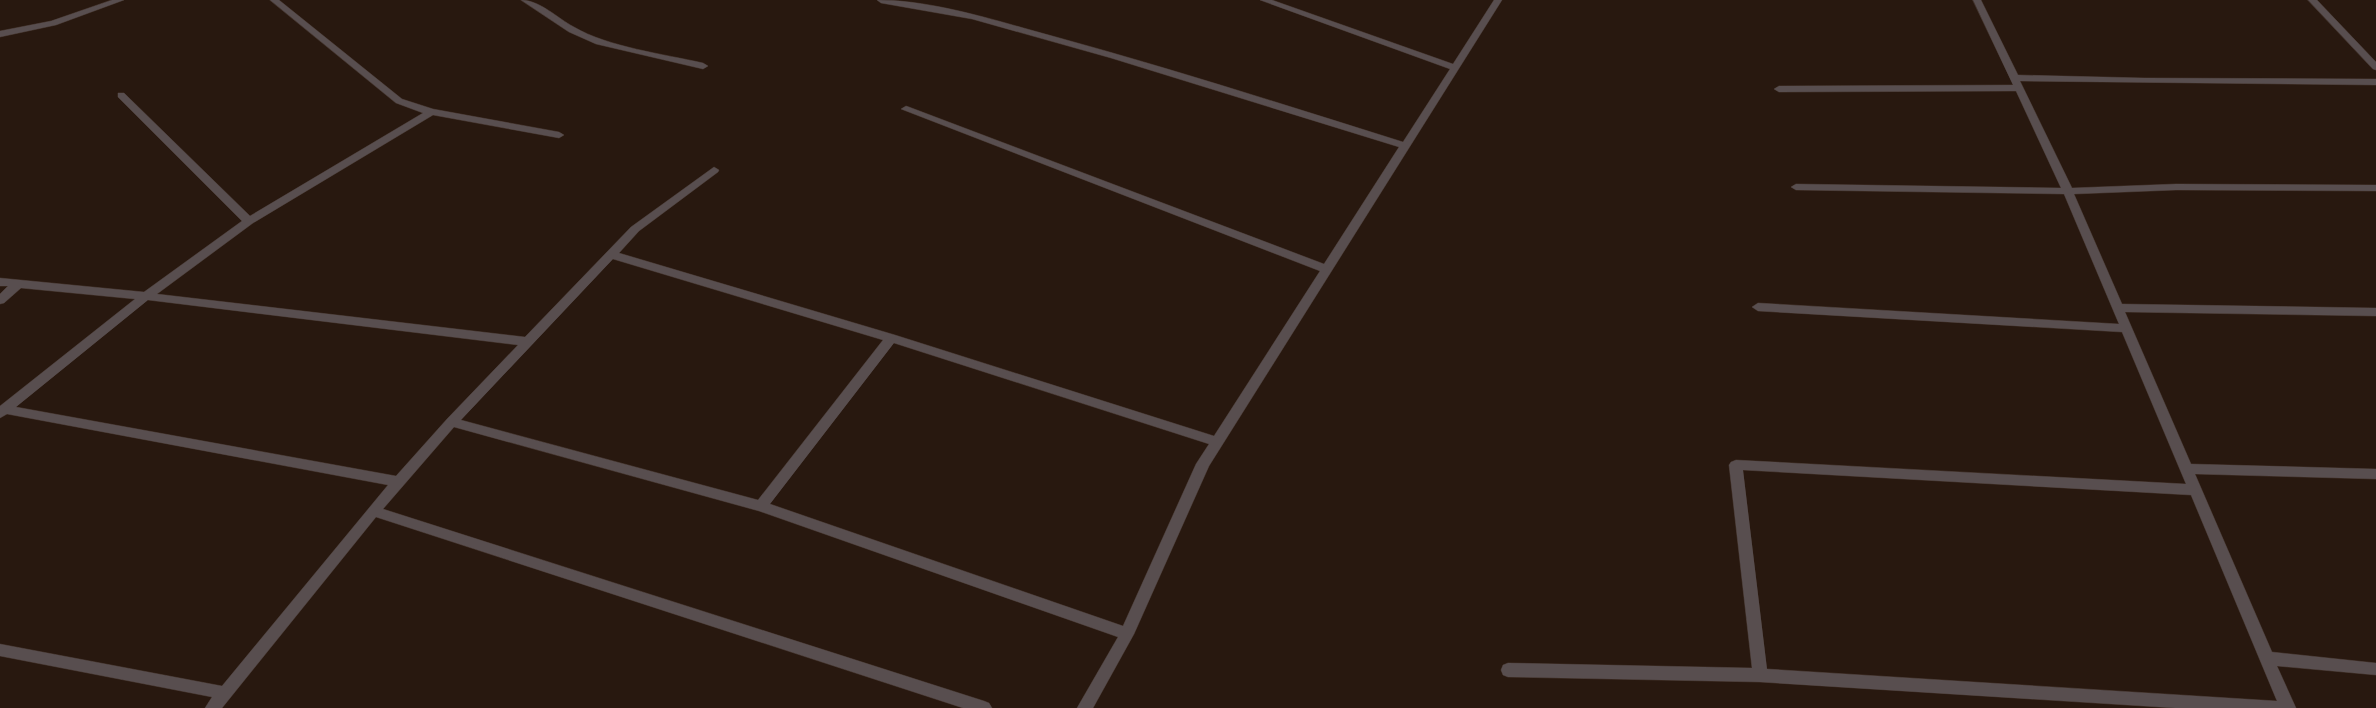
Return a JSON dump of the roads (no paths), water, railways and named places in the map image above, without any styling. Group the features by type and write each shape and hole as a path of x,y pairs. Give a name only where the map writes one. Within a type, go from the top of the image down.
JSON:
{"street":[{"path":"0,34 53,23 120,0"},
{"path":"274,0 399,101 430,112 559,135"},
{"path":"525,0 572,30 599,42 703,66"},
{"path":"881,0 980,19 1114,56 1407,146"},
{"path":"1264,0 1456,68"},
{"path":"1085,708 1127,634 1203,464 1407,146 1498,0"},
{"path":"1977,0 2015,83 2068,191 2288,708"},
{"path":"2312,0 2376,67"},
{"path":"1779,89 2145,81 2376,82"},
{"path":"121,96 249,222"},
{"path":"906,109 1328,270"},
{"path":"2,411 146,296 249,222 430,112"},
{"path":"212,708 373,511 451,422 529,342 635,229 714,170"},
{"path":"1796,187 2068,191 2184,187 2376,188"},
{"path":"610,254 890,338 1217,442"},
{"path":"0,282 146,296 529,342"},
{"path":"0,300 19,283"},
{"path":"1758,307 2126,328"},
{"path":"2117,308 2376,312"},
{"path":"761,506 890,338"},
{"path":"2,411 400,482"},
{"path":"451,422 761,506 1127,634"},
{"path":"1760,674 1736,465 2194,490"},
{"path":"2185,469 2376,474"},
{"path":"373,511 984,708"},
{"path":"0,650 225,693"},
{"path":"2266,658 2376,669"},
{"path":"1508,670 1760,674 2282,708"}]}
